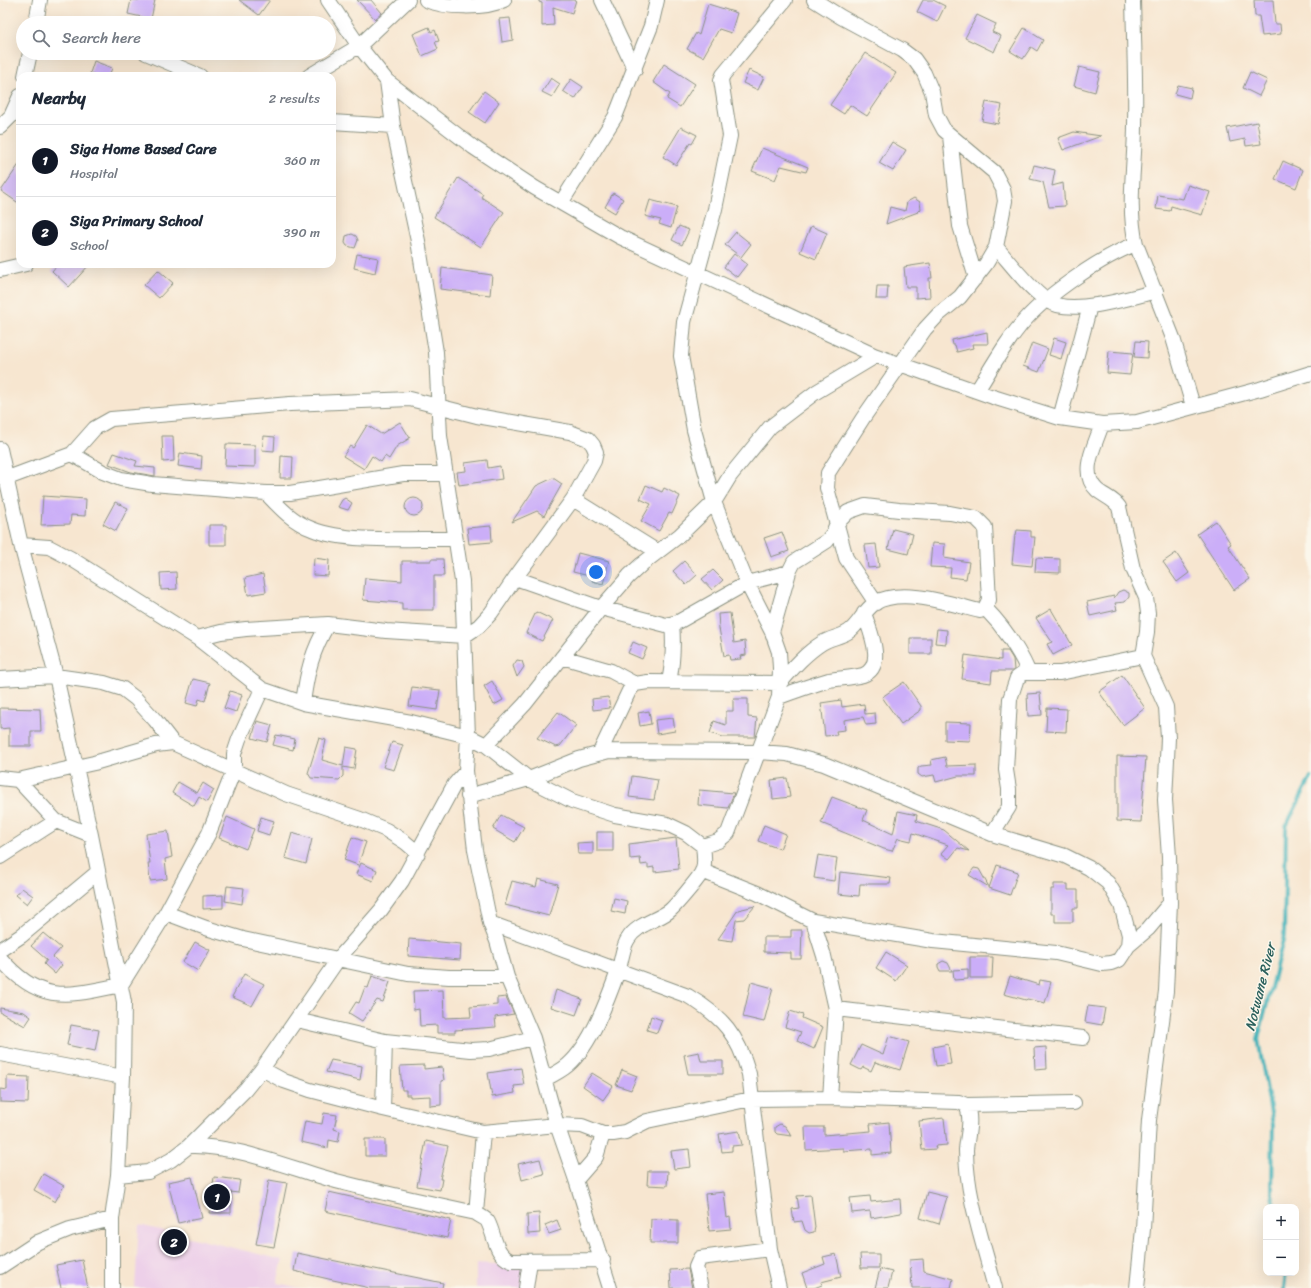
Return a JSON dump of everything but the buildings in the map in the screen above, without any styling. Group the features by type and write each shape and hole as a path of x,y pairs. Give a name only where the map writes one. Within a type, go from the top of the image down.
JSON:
{"street":[{"path":"37,16 40,0"},
{"path":"328,0 358,46 387,81 473,147 535,188 620,236 696,273 876,356 1060,418 1102,424 1137,422 1260,389 1311,373"},
{"path":"336,59 358,46 408,0"},
{"path":"426,0 438,4 465,6 480,6 504,0"},
{"path":"602,0 635,70"},
{"path":"561,203 616,117 651,26 657,0"},
{"path":"703,846 718,841 728,832 759,752 779,690 780,659 772,632 747,583 714,502 694,430 681,356 684,322 696,273 715,209 730,136 722,80 723,75 785,0"},
{"path":"814,0 841,17 902,50 914,59 927,79 938,119 950,136 986,163 999,180 1005,201 996,246 976,278 960,297 938,315 925,329 863,418 828,474 827,488 846,558 876,603"},
{"path":"1133,0 1136,127 1132,216 1136,244 1156,291 1173,338 1193,406"},
{"path":"26,72 28,60"},
{"path":"162,60 191,72"},
{"path":"316,72 335,60"},
{"path":"387,81 393,126 418,241 436,352 440,406 440,436 462,581 468,736 466,771 474,850 490,922 507,977 533,1038 557,1125 603,1260 610,1288"},
{"path":"0,127 11,116 16,105"},
{"path":"336,122 393,126"},
{"path":"950,136 960,226 976,278"},
{"path":"977,391 1013,334 1046,300 1098,263 1136,244"},
{"path":"996,246 1046,300 1071,306 1090,306 1134,298 1156,291"},
{"path":"0,270 16,266"},
{"path":"1060,418 1090,306"},
{"path":"486,745 525,704 601,608 629,576 680,535 714,502 730,476 770,427 816,392 876,356"},
{"path":"5,478 72,454 95,428 112,419 290,404 396,398 410,399 477,416 570,432 588,439 593,445 596,452 594,461 573,499 491,613 479,626 464,636 386,631 328,624 246,629 221,632 196,638"},
{"path":"1102,424 1089,462 1089,475 1097,489 1117,503 1122,515 1128,551 1133,568 1146,598 1148,613 1147,632 1143,656 1166,707 1168,723 1165,800 1170,903 1166,991 1149,1120 1143,1229 1137,1288"},
{"path":"0,450 5,478 56,676 75,768 91,835 121,985 124,1016 123,1077 118,1175 112,1219 112,1288"},
{"path":"72,454 103,472 121,479 152,484 266,494 290,493 403,474 445,474"},
{"path":"266,494 284,512 297,521 312,529 328,534 349,538 455,539"},
{"path":"573,499 658,552"},
{"path":"772,632 789,572 799,558 827,541 833,533 837,523 848,512 865,506 950,513 976,518 982,523 986,534 989,600 985,608 980,611 930,598 911,597 895,598 876,603 864,613 850,631 822,643 804,657 779,690"},
{"path":"22,545 49,547 70,558 196,638 262,689 303,703 411,722 468,736 486,745 529,779 572,801 615,815 667,824 677,828 703,846"},
{"path":"515,578 601,608 666,625 672,624 747,583 789,572"},
{"path":"985,608 1002,625 1011,637 1029,674"},
{"path":"562,657 611,671 635,684 648,682 669,682 779,690 862,675 868,672 874,664 875,657 871,633 864,613"},
{"path":"303,703 307,672 311,659 319,639 328,624"},
{"path":"669,682 674,655 672,624"},
{"path":"992,834 1009,807 1009,789 1006,770 1010,699 1014,683 1020,675 1060,673 1143,656"},
{"path":"0,679 56,676 104,683 123,689 150,715 172,743 286,794 379,827 405,842 418,853"},
{"path":"600,752 629,691 635,684"},
{"path":"0,958 23,981 52,993 71,995 121,985 166,913 209,833 234,770 236,746 262,689"},
{"path":"0,778 18,780 107,760 156,745 172,743"},
{"path":"468,796 529,779 600,752 759,752 787,754 824,764 992,834 1065,856 1089,868 1108,883 1115,894 1126,920 1129,935 1128,946"},
{"path":"118,1175 148,1172 157,1169 189,1146 245,1090 297,1020 339,958 381,910 402,881 454,785 466,771"},
{"path":"18,780 56,821 91,835"},
{"path":"0,857 56,821"},
{"path":"545,1079 563,1069 579,1053 604,1008 619,969 627,940 632,934 676,906 702,871 704,857 703,846"},
{"path":"702,871 757,893 813,921 933,941 1056,954 1102,964 1112,963 1119,960 1128,946 1148,929 1170,903"},
{"path":"0,950 21,936 98,872"},
{"path":"166,913 206,928 243,939 339,958 408,974 449,977 507,977"},
{"path":"813,921 824,956 836,1009 830,1098"},
{"path":"490,922 688,996 705,1006 734,1036 742,1051 749,1074 770,1249 779,1288"},
{"path":"836,1009 1082,1038"},
{"path":"297,1020 384,1041 477,1050 502,1047 533,1038"},
{"path":"383,1109 384,1041"},
{"path":"0,1054 123,1077"},
{"path":"262,1069 284,1081 310,1090 383,1109 483,1132 557,1125 582,1126 603,1134 618,1133 647,1121 752,1099 830,1098 958,1102 966,1105 1074,1103"},
{"path":"966,1105 969,1115 966,1150 968,1180 995,1288"},
{"path":"476,1213 483,1132"},
{"path":"576,1180 596,1157 603,1134"},
{"path":"189,1146 211,1146 239,1152 338,1181 476,1213 487,1221 499,1251 505,1259 511,1261 603,1260"},
{"path":"0,1267 38,1242 70,1229 112,1219"},
{"path":"701,1288 696,1267 700,1258 770,1249"},
{"path":"526,1288 530,1261"}],"shaded area":[{"path":"139,1225 283,1260 277,1283 301,1288 135,1288"},
{"path":"476,1263 527,1266 525,1288 476,1288"}],"waterway":[{"name":"Notwane River","path":"1274,1204 1272,1194 1273,1125 1258,1039 1284,936 1286,826 1311,777"},
{"name":"Notwane River","path":"1284,1288 1286,1276"}],"place":[{"name":"Siga Home Based Care","path":"217,1197"},
{"name":"Siga Primary School","path":"174,1242"}]}
